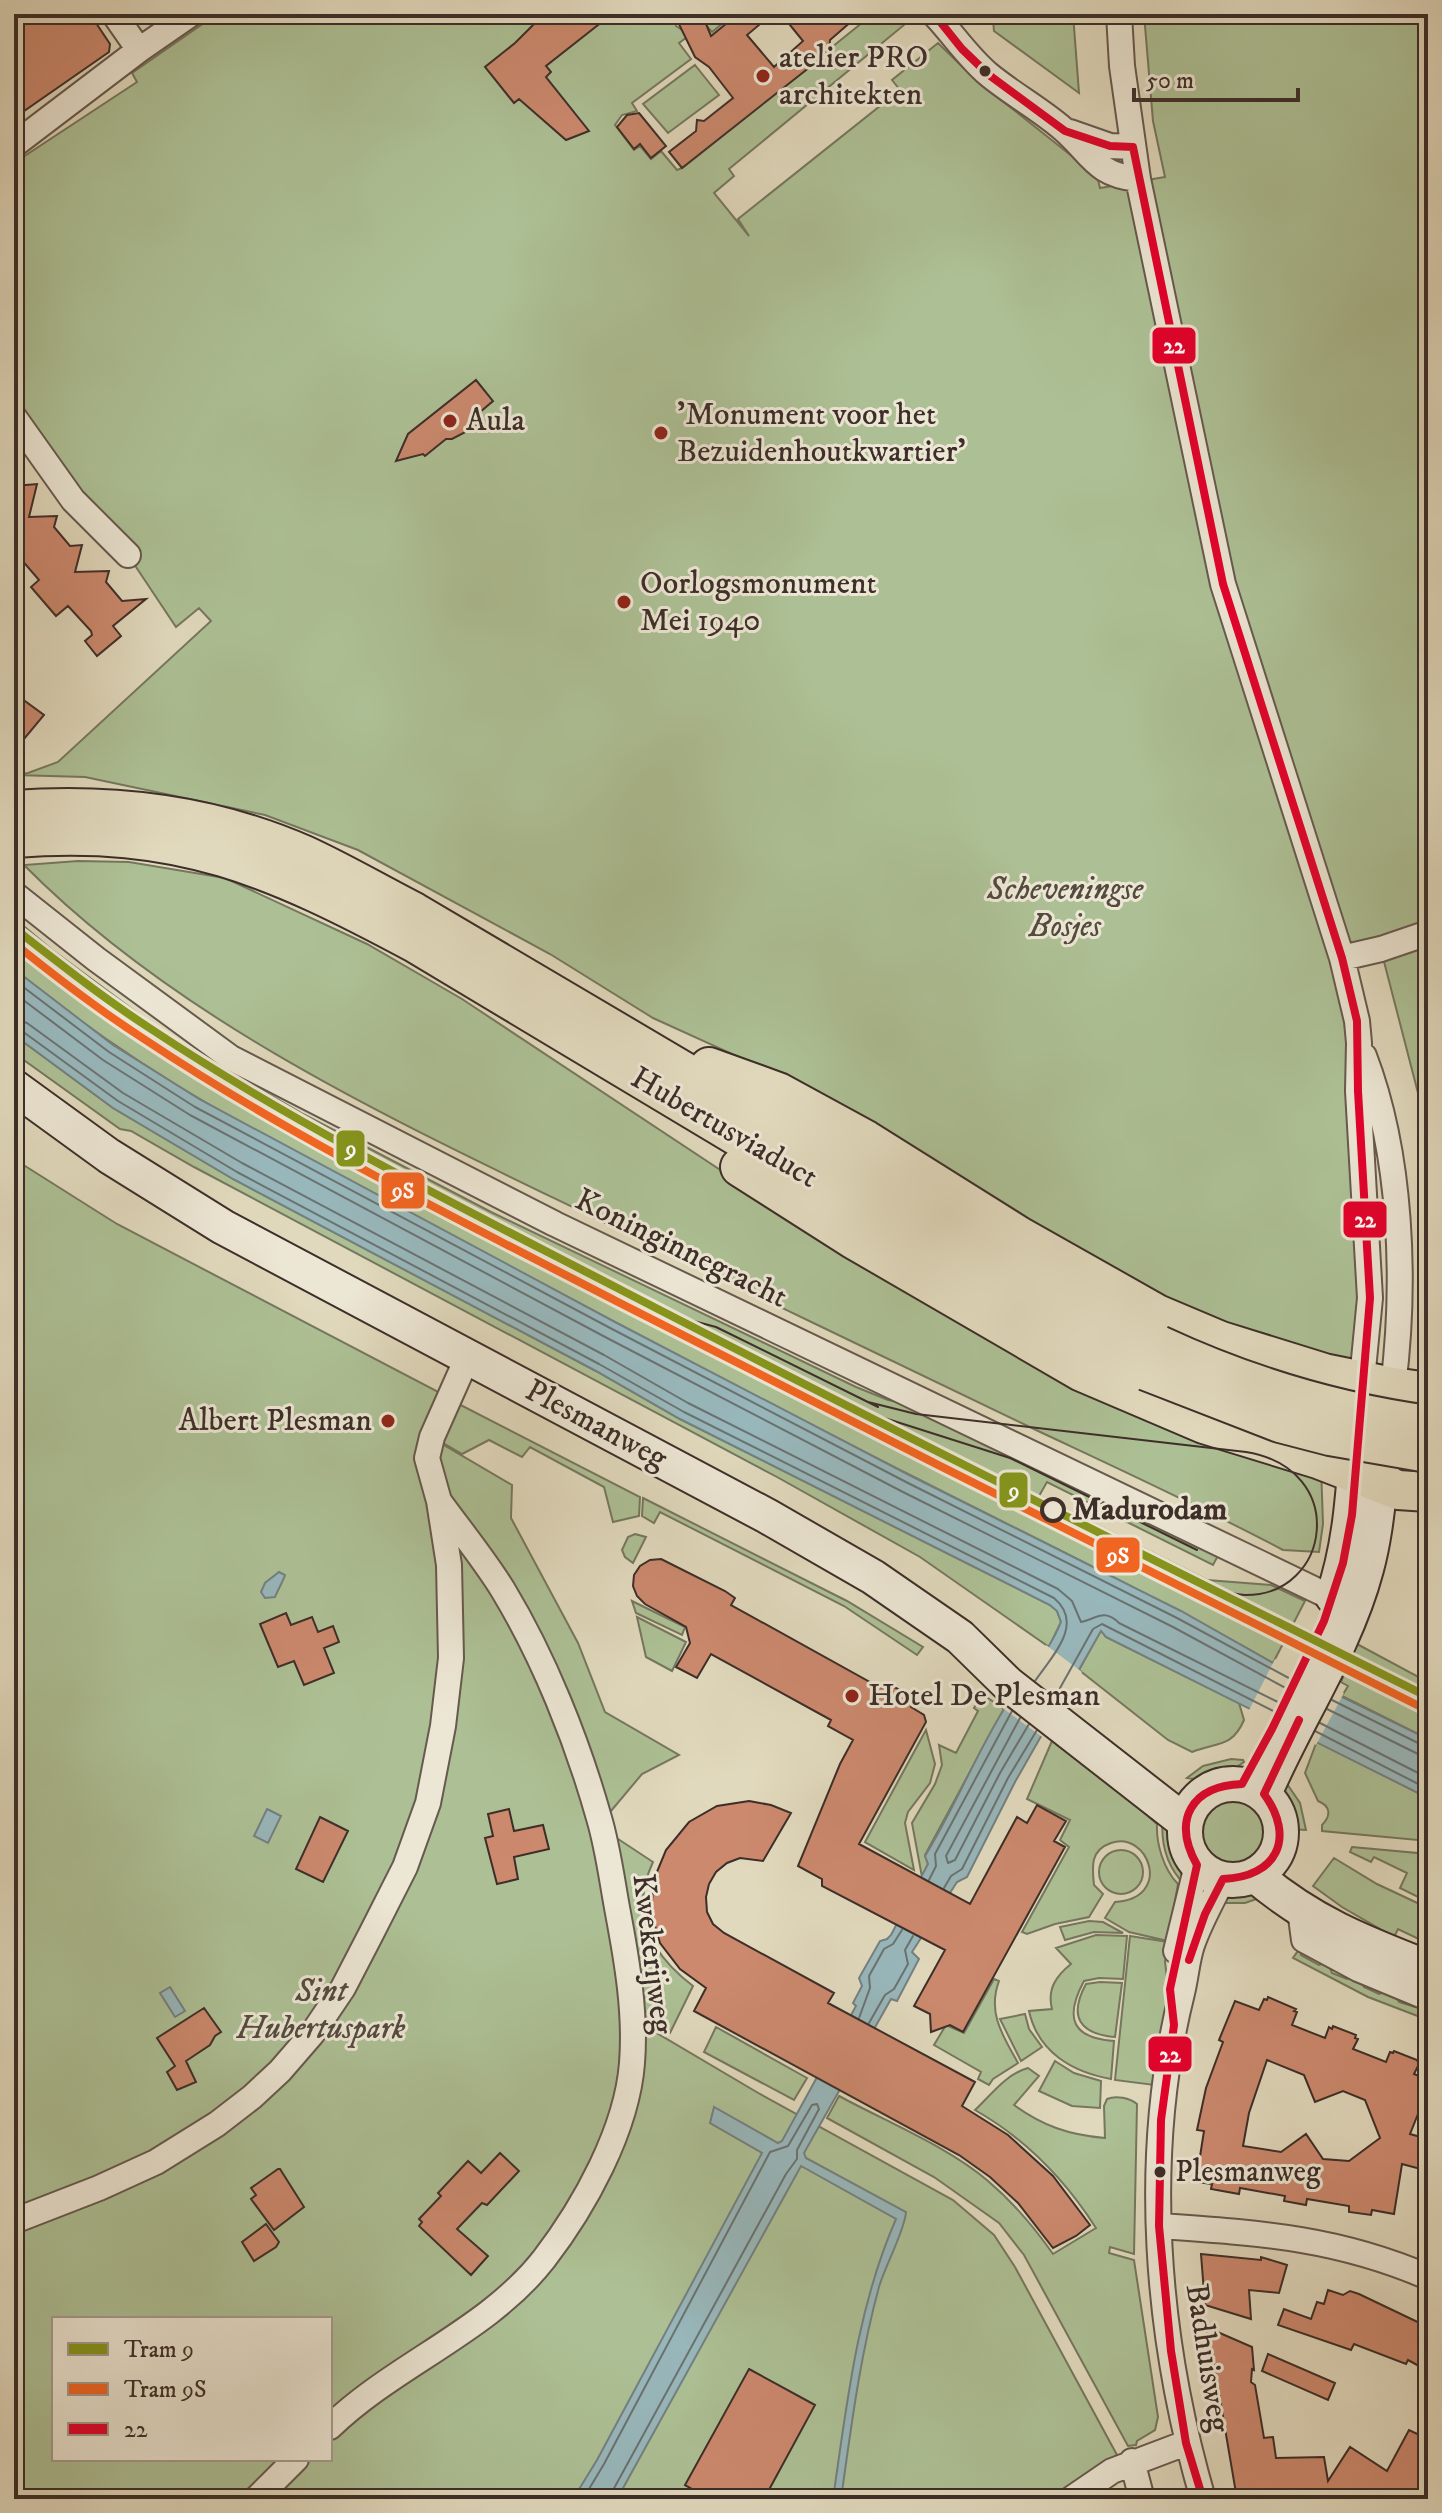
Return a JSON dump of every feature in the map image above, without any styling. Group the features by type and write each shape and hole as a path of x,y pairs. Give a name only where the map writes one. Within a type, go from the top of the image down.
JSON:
{"main road":[{"path":"14,787 142,812"},
{"name":"Hubertusviaduct","path":"14,810 76,808 142,812 218,827 304,855 414,912 622,1052 962,1271 1058,1326 1153,1358 1280,1423 1330,1436 1428,1453"},
{"name":"Hubertusviaduct","path":"14,838 73,835 152,840 218,854 268,871 333,899 622,1052"},
{"path":"622,1052 778,1092 866,1140 1019,1236 1157,1314 1221,1341 1324,1373 1394,1386 1367,1479 1352,1515 1343,1563 1343,1602 1253,1789"},
{"path":"622,1052 717,1152 853,1239 1082,1372 1204,1424 1302,1454 1398,1490 1428,1492"},
{"name":"Plesmanweg","path":"14,1087 109,1156 223,1227"},
{"name":"Plesmanweg","path":"14,1117 73,1154 148,1194 223,1227 820,1545 960,1637 1191,1810"},
{"name":"Hubertusviaduct","path":"1153,1358 1206,1367 1338,1409 1428,1425"},
{"path":"1237,1869 1280,1840 1280,1820 1271,1802 1253,1789 1213,1787 1191,1810 1185,1841 1346,1935 1428,1967"},
{"path":"1237,1869 1292,1879 1349,1921 1428,1967"}],"street":[{"path":"114,14 139,50"},
{"path":"14,145 191,14"},
{"path":"1119,14 1122,66 1138,179 1223,584 1342,958 1357,1021 1370,1298 1394,1386"},
{"path":"946,18 962,49 989,75 1065,131 1103,169 1116,177 1138,179"},
{"path":"1065,131 1110,146 1133,147"},
{"path":"14,417 73,500 128,555"},
{"name":"Koninginnegracht","path":"14,894 96,959 231,1058 555,1224 1343,1602"},
{"path":"1342,958 1428,933"},
{"path":"14,2221 156,2162 217,2124 280,2071 312,2034 343,1988 405,1867 428,1803 443,1726 451,1658 448,1544 427,1458 432,1437 468,1356"},
{"name":"Kwekerijweg","path":"332,2425 361,2399 488,2312 523,2283 544,2259 595,2180 619,2122 632,2065 631,2003 622,1933 599,1818 541,1660 502,1588 439,1501"},
{"path":"1237,1869 1191,1948 1174,2025 1161,2120 1159,2226 1284,2235 1327,2243 1392,2262 1428,2277"},
{"path":"1300,1910 1304,1940 1358,1969 1428,1998"},
{"name":"Badhuisweg","path":"1159,2226 1171,2351 1186,2443 1203,2499"},
{"path":"1071,2499 1132,2461 1186,2443"},
{"path":"256,2499 294,2461"},
{"path":"1132,2461 1142,2499"}],"green space":[{"name":"Scheveningse Bosjes","path":"217,14 674,14 676,26 690,35 679,43 691,59 632,103 637,111 622,115 615,125 634,150 640,146 651,159 661,151 677,170 873,14 901,14 906,20 904,25 729,169 734,176 714,193 749,236 738,219 900,90 892,80 938,43 976,80 1097,176 1100,188 1165,177 1153,121 1144,14 1428,14 1428,972 1423,974 1428,989 1428,1266 1424,1217 1425,1120 1381,950 1343,958 1350,986 1363,1375 1221,1341 1165,1296 1025,1220 798,1084 653,1018 550,954 358,850 265,815 85,777 14,775 58,762 211,621 199,608 176,627 128,555 14,416 14,163 137,82 132,73"},
{"path":"705,14 734,14 712,32 704,23"},
{"path":"1000,14 1073,14 1079,93 994,31 993,20"},
{"path":"695,65 719,95 668,133 643,104"},
{"path":"78,861 129,862 225,878 367,944 462,999 814,1232 1075,1390 1159,1406 1321,1466 1323,1524 1319,1552 1283,1550 443,1144 293,1064 151,973 85,921 24,865"},
{"path":"14,918 163,1032 303,1114 491,1212 856,1387 888,1400 917,1405 1220,1552 1213,1565 1047,1482 1039,1496 1207,1580 1271,1585 1305,1601 1273,1663 1140,1591 692,1363 294,1153 177,1086 67,1011 14,969"},
{"path":"14,1035 113,1108 233,1179 596,1371 680,1419 1050,1605 1057,1611 1061,1622 1049,1647 920,1557 777,1477 131,1131 120,1129 14,1053"},
{"name":"Sint Hubertuspark","path":"14,1159 117,1224 446,1396 432,1438 512,1485 511,1518 578,1643 605,1712 679,1755 642,1774 611,1811 596,1805 502,1587 598,1825 633,2019 760,2094 953,2200 994,2235 1015,2267 1117,2455 1053,2499 14,2499"},
{"path":"447,1398 640,1497 639,1516 613,1522 604,1487 530,1447 522,1457 489,1440 462,1454 433,1437"},
{"path":"643,1498 847,1601 923,1647 917,1655 844,1606 660,1512 654,1523 642,1516"},
{"path":"635,1534 646,1537 633,1563 622,1550 628,1537"},
{"path":"632,1601 685,1627 682,1635 636,1613"},
{"path":"637,1617 686,1642 672,1671 646,1657"},
{"path":"1101,1630 1106,1637 1239,1703 1244,1720 1239,1729 1223,1743 1192,1752 1168,1740 1079,1670"},
{"path":"1357,1644 1428,1682 1428,1739 1342,1696 1348,1686 1341,1682"},
{"path":"982,1694 1004,1709 925,1855 928,1864 922,1877 912,1823 935,1784 942,1765 939,1745 956,1753 978,1711 974,1708"},
{"path":"926,1730 935,1764 930,1783 908,1812 905,1823 914,1870 865,1842"},
{"path":"1055,1734 1157,1824 1162,1856 1178,1884 1168,1941 1129,1932 1105,1918 1115,1902 1133,1898 1144,1889 1149,1878 1149,1866 1144,1855 1136,1846 1124,1842 1104,1846 1096,1855 1094,1885 1103,1894 1089,1917 1027,1934 1022,1932 1069,1847 1060,1840 1070,1820 1027,1799"},
{"path":"1317,1741 1428,1798 1428,1841 1322,1831 1328,1815 1327,1808 1318,1801 1305,1773"},
{"path":"1231,1759 1244,1762 1217,1776 1187,1778 1203,1766"},
{"path":"1285,1781 1300,1803 1306,1830 1289,1829 1281,1796"},
{"path":"1228,1799 1240,1799 1257,1808 1264,1819 1264,1843 1257,1854 1240,1863 1228,1863 1216,1858 1207,1849 1202,1837 1202,1825 1207,1813 1216,1804"},
{"path":"1163,1815 1180,1848 1185,1885 1173,1870 1166,1853 1162,1835"},
{"path":"606,1831 653,1862 643,1898 648,1931 666,1960 693,1986 670,2033 639,2017"},
{"path":"1352,1847 1428,1854 1428,1902 1400,1888 1407,1873 1374,1857 1371,1862 1350,1852"},
{"path":"1121,1850 1136,1857 1143,1872 1136,1887 1121,1894 1106,1887 1099,1872 1106,1857"},
{"path":"1334,1858 1377,1884 1428,1908 1427,1943 1398,1929 1394,1937 1313,1886"},
{"path":"1243,1888 1265,1896 1245,1903 1220,1903 1230,1893"},
{"path":"1089,1921 1103,1922 1123,1933 1094,1932 1065,1940 1060,1927"},
{"path":"1096,1935 1127,1936 1123,1979 1084,1981 1074,2006 1076,2024 1081,2030 1089,2036 1114,2041 1111,2079 1083,2071 1059,2058 1040,2038 1029,2011 1052,2009 1054,1984 1071,1964 1056,1948"},
{"path":"1130,1936 1168,1942 1165,1962 1173,2025 1162,2086 1115,2080"},
{"path":"1300,1948 1301,1955 1319,1965 1328,1962 1332,1973 1347,1979 1361,1978 1364,1987 1379,1994 1389,1990 1394,1992 1399,2002 1415,2007 1428,2004 1428,2020 1368,1997 1293,1958"},
{"path":"994,1979 999,1981 995,2004 998,2024 1018,2063 989,2085 978,2079 981,2072 934,2045 946,2025 964,2033"},
{"path":"1122,1983 1115,2037 1086,2028 1078,2014 1086,1984"},
{"path":"1025,2014 1029,2029 1042,2047 1021,2061 1000,2019"},
{"path":"716,2027 807,2078 794,2100 704,2052"},
{"path":"1055,2061 1074,2073 1101,2081 1100,2108 1072,2106 1039,2091"},
{"path":"1028,2068 1039,2076 1014,2105 1035,2119 1057,2128 1105,2138 1104,2106 1107,2099 1123,2098 1137,2104 1134,2254 1110,2247 1109,2253 1134,2260 1158,2417 1155,2430 1137,2441 1136,2445 1128,2446 1024,2255 999,2223 934,2177 827,2118 839,2096 955,2157 1006,2198 1053,2254 1096,2228 1043,2161 994,2121 975,2110 1006,2080"}],"water":[{"path":"14,969 113,1045 199,1099 615,1322 911,1476 1181,1611 1273,1663 1428,1739 1428,1798 1106,1637 1101,1631 1015,1782 967,1877 957,1882 912,1952 919,1959 897,2001 891,1999 804,2153 806,2158 906,2212 879,2287 866,2339 841,2499 833,2499 855,2356 872,2287 896,2219 801,2166 617,2499 573,2499 762,2153 710,2123 714,2107 778,2143 782,2141 856,2006 853,2003 862,1986 859,1978 880,1941 891,1935 928,1864 925,1856 984,1745 1004,1709 1056,1634 1061,1622 1057,1611 680,1419 596,1371 233,1179 113,1108 14,1035"},
{"path":"279,1572 285,1575 275,1597 265,1598 261,1592 265,1583"},
{"path":"267,1809 281,1816 268,1843 254,1836"},
{"path":"170,1987 185,2011 175,2017 160,1993"}],"pier":[{"path":"1046,1645 1082,1672 1045,1739 1001,1707"},
{"path":"1275,1659 1344,1693 1316,1745 1248,1712"}],"building":[{"path":"14,14 90,14 110,44 109,52 14,118"},
{"path":"541,14 612,14 546,66 551,72 546,77 589,131 566,140 519,99 514,103 485,67 515,43"},
{"path":"674,14 702,14 711,36 738,14 772,14 747,35 774,67 803,41 781,14 860,14 830,40 829,50 815,63 682,168 669,152 696,131 697,120 704,121 733,98 709,67 695,57"},
{"path":"639,113 666,146 651,158 640,144 634,149 617,127 627,115"},
{"name":"Aula","path":"476,380 493,401 473,418 479,425 446,439 425,456 396,461 408,434"},
{"path":"37,484 29,517 57,516 54,527 70,546 82,545 75,572 109,571 106,582 122,601 146,599 113,626 121,636 97,656 85,641 92,635 91,631 68,606 56,616 31,587 39,580 14,551 14,486"},
{"path":"14,693 44,715 14,751"},
{"path":"661,1559 725,1591 735,1598 731,1605 879,1687 885,1688 887,1683 916,1699 911,1707 924,1715 926,1722 859,1844 970,1904 1017,1817 1027,1823 1037,1805 1066,1821 1054,1841 1065,1847 963,2032 950,2025 931,2032 930,2014 914,2006 945,1950 822,1886 822,1879 798,1866 853,1740 828,1726 831,1720 711,1654 697,1678 676,1667 690,1643 686,1627 645,1604 633,1586 634,1575 640,1566 650,1560"},
{"path":"286,1613 291,1625 312,1617 318,1632 333,1626 339,1642 324,1648 334,1673 304,1685 294,1661 278,1667 260,1624"},
{"path":"749,1801 791,1813 763,1861 740,1858 716,1872 706,1897 707,1912 713,1924 834,1993 828,2003 975,2082 962,2106 1008,2135 1053,2176 1090,2225 1076,2236 1053,2248 1018,2203 990,2177 959,2155 694,2011 706,1988 680,1969 660,1943 651,1912 654,1879 666,1850 689,1822 717,1806"},
{"path":"509,1809 514,1831 543,1825 549,1849 514,1857 518,1879 497,1884 485,1838 493,1836 488,1814"},
{"path":"320,1817 348,1831 323,1882 296,1869"},
{"path":"1268,1997 1296,2009 1292,2025 1325,2038 1329,2027 1332,2029 1333,2026 1356,2035 1358,2039 1353,2049 1386,2062 1390,2052 1394,2051 1417,2060 1419,2064 1414,2074 1428,2080 1428,2089 1410,2134 1428,2139 1428,2171 1402,2164 1394,2214 1372,2210 1371,2215 1349,2212 1349,2206 1307,2199 1306,2205 1284,2201 1285,2196 1240,2188 1239,2194 1211,2189 1212,2184 1196,2182 1204,2131 1197,2130 1206,2088 1223,2042 1219,2040 1235,2001 1259,2010 1264,1999","holes":["1267,2060 1304,2075 1315,2102 1343,2091 1365,2100 1380,2138 1349,2161 1323,2159 1306,2134 1281,2152 1243,2146 1249,2113"]},
{"path":"204,2008 221,2032 210,2045 186,2061 196,2082 177,2090 167,2072 175,2066 157,2038"},
{"path":"500,2153 519,2171 487,2205 482,2203 457,2229 488,2256 471,2275 419,2226 422,2222 419,2219 468,2161 481,2173"},
{"path":"278,2169 304,2207 274,2230 251,2199 256,2195 251,2188"},
{"path":"266,2224 279,2242 254,2261 242,2242"},
{"path":"1201,2254 1261,2260 1261,2257 1287,2265 1279,2293 1249,2290 1251,2319 1205,2305"},
{"path":"1328,2290 1343,2295 1350,2291 1359,2294 1428,2327 1428,2371 1408,2360 1406,2364 1354,2344 1351,2350 1278,2325 1284,2309 1311,2319 1317,2302 1324,2304"},
{"path":"1206,2327 1252,2347 1254,2370 1251,2382 1255,2385 1264,2438 1273,2437 1276,2458 1324,2457 1328,2481 1350,2447 1387,2471 1409,2430 1428,2439 1428,2499 1237,2499"},
{"path":"1268,2354 1335,2383 1328,2400 1262,2371"},
{"path":"749,2369 815,2405 764,2499 710,2499 685,2485"}],"tram line":[{"name":"9","path":"14,928 98,993 208,1066 385,1167 825,1395 1428,1697"},
{"name":"9S","path":"14,943 144,1039 317,1144 817,1404 1423,1708"},
{"path":"593,1288 641,1307 716,1327 878,1407"},
{"path":"868,1402 916,1414 1246,1452 1279,1463 1302,1482 1314,1505 1317,1530 1311,1555 1296,1575 1274,1590 1245,1595 1197,1581"},
{"path":"853,1408 1010,1458 1197,1550"}],"transit line":[{"name":"22","path":"934,14 962,49 989,75 1065,131 1110,146 1133,147 1223,584 1342,958 1357,1021 1370,1298 1352,1515 1343,1563 1324,1621 1242,1784 1210,1791 1191,1808 1187,1820 1186,1834 1197,1865 1170,1989 1174,2025 1161,2120 1159,2226 1171,2351 1186,2443 1203,2499"},
{"name":"22","path":"1189,1960 1205,1914 1223,1879 1242,1877 1257,1871 1276,1852 1279,1826 1264,1794 1299,1720"}],"place":[{"name":"atelier PRO architekten","path":"763,76"},
{"name":"Aula","path":"450,421"},
{"name":"'Monument voor het Bezuidenhoutkwartier'","path":"661,433"},
{"name":"Oorlogsmonument Mei 1940","path":"624,602"},
{"name":"Albert Plesman","path":"388,1421"},
{"name":"Madurodam","path":"1053,1510"},
{"name":"Hotel De Plesman","path":"852,1696"},
{"name":"Plesmanweg","path":"1160,2172"}]}
